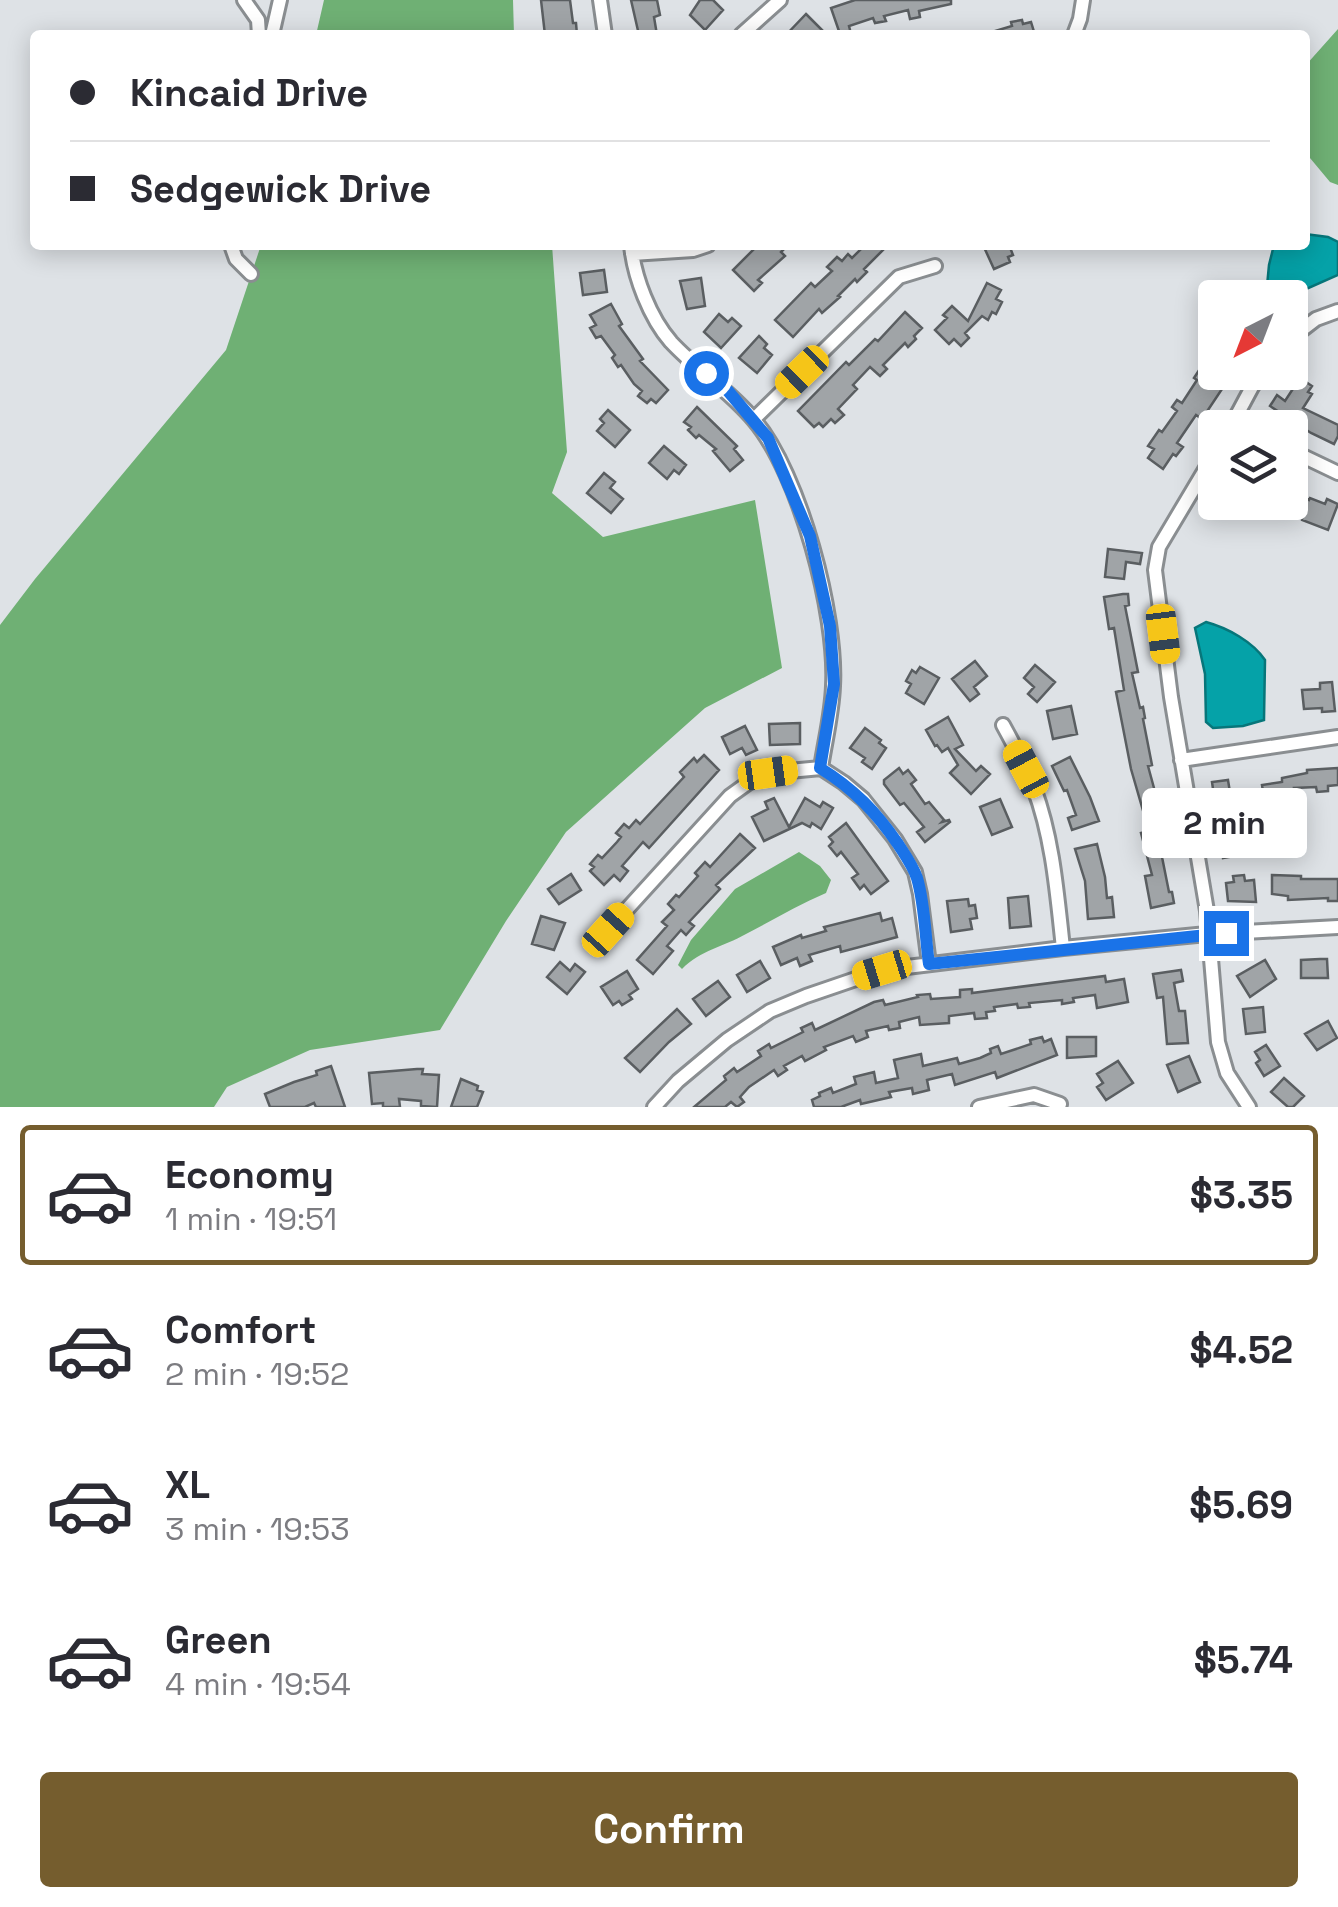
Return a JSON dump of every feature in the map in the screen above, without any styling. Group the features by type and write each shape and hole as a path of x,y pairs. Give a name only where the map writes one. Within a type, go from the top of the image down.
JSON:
{"street":[{"path":"244,0 258,20 259,30"},
{"path":"273,30 280,0"},
{"path":"600,0 604,30"},
{"path":"747,30 780,0"},
{"path":"1075,30 1083,0"},
{"path":"233,250 251,274"},
{"path":"693,250 631,250 648,305 670,341 728,391 768,438 810,536 830,626 834,684 820,768"},
{"path":"754,419 899,277 935,266"},
{"path":"1308,325 1338,311"},
{"path":"1308,459 1338,473"},
{"path":"1198,482 1159,547 1155,570 1205,900 1218,1042 1227,1073 1249,1107"},
{"path":"1003,725 1026,769 1042,814 1053,861 1063,948"},
{"path":"1182,760 1338,737"},
{"path":"608,930 730,796 768,773 820,768 863,798 908,860 918,882 929,964"},
{"path":"654,1107 727,1040 770,1011 882,970 1208,934 1338,927"},
{"path":"980,1107 1034,1096 1060,1104"}],"green space":[{"path":"324,0 513,0 514,30 317,30"},
{"path":"1338,29 1338,185 1330,182 1310,158 1310,60"},
{"path":"259,250 552,250 567,452 552,493 603,537 755,500 782,668 705,708 566,832 440,1030 310,1050 227,1087 214,1107 0,1107 0,625 226,350"},
{"path":"799,852 820,866 831,880 826,893 705,953 682,969 678,965 691,940 735,889"}],"water":[{"path":"1310,235 1338,242 1338,275 1308,288 1308,280 1268,280 1273,250 1310,250"},
{"path":"1206,622 1239,636 1265,660 1264,720 1213,728 1206,722 1205,674 1195,628"}],"building":[{"path":"541,0 570,0 577,30 544,30"},
{"path":"631,0 657,0 660,15 654,17 656,30 638,30"},
{"path":"700,0 713,0 723,10 705,30 690,15"},
{"path":"855,0 951,0 951,4 919,11 920,17 910,19 908,10 884,16 886,21 875,23 873,18 849,26 850,30 839,30 831,8"},
{"path":"806,14 822,30 791,30"},
{"path":"1011,22 1031,22 1033,30 999,30 1012,26"},
{"path":"753,250 783,250 785,256 758,280 762,283 754,291 733,270"},
{"path":"860,250 883,250 857,282 855,279 822,313 819,309 793,337 775,320 811,283 815,287 832,271 827,267 837,257 842,261 848,254 852,258"},
{"path":"985,250 1011,250 1010,262 994,269"},
{"path":"604,270 607,292 583,295 580,273"},
{"path":"701,278 705,306 687,309 680,281"},
{"path":"987,283 1001,290 996,299 1002,302 996,314 992,312 988,320 982,316 965,333 969,338 961,346 954,339 949,344 935,330 947,318 943,315 952,306 968,321"},
{"path":"611,304 622,324 619,326 643,359 640,361 668,390 656,403 651,399 647,403 638,396 642,391 621,365 618,367 612,358 615,355 601,336 596,338 590,328 596,325 590,315"},
{"path":"905,312 922,328 914,336 916,339 908,347 905,343 883,365 887,369 880,376 870,367 838,409 844,415 835,423 831,419 823,427 819,423 814,427 798,411 846,362 849,365 875,339 878,341"},
{"path":"719,314 741,326 721,348 704,332"},
{"path":"759,336 772,355 757,373 739,358"},
{"path":"1198,372 1198,390 1221,390 1208,410 1198,410 1198,416 1177,443 1183,447 1163,469 1148,458 1154,449 1148,446 1177,411 1172,407 1177,400 1182,403 1197,380 1194,378"},
{"path":"1308,383 1312,386 1308,392 1312,394 1303,408 1307,410 1276,410 1270,406 1277,395 1285,401 1292,390 1308,390"},
{"path":"697,407 737,446 734,449 743,460 730,471 713,451 716,449 688,430 691,427 684,422"},
{"path":"608,410 630,430 615,447 597,431"},
{"path":"1308,410 1338,425 1334,444 1311,433"},
{"path":"664,446 686,465 679,474 674,470 667,479 649,463"},
{"path":"604,473 615,482 610,488 623,499 611,513 587,493"},
{"path":"1310,498 1338,504 1328,530 1302,520 1308,520"},
{"path":"1108,549 1142,553 1140,564 1126,562 1124,579 1105,577"},
{"path":"1128,594 1129,605 1125,606 1138,672 1132,673 1140,708 1143,707 1152,765 1148,766 1160,810 1144,814 1116,692 1124,690 1114,628 1109,629 1104,597"},
{"path":"975,661 987,676 974,687 979,694 970,701 952,679"},
{"path":"1035,665 1055,682 1037,702 1028,694 1034,687 1024,678"},
{"path":"920,667 939,678 924,704 906,693 911,684 906,681 912,670 916,673"},
{"path":"1332,682 1335,711 1304,709 1302,690 1320,689 1320,683"},
{"path":"1071,706 1077,734 1053,739 1047,711"},
{"path":"948,717 963,745 955,749 976,771 981,766 990,774 971,794 950,773 958,765 948,748 942,752 926,730"},
{"path":"800,723 800,744 770,745 769,724"},
{"path":"745,726 757,750 746,755 742,748 730,754 722,737"},
{"path":"865,728 886,748 872,769 862,762 865,758 850,748"},
{"path":"704,755 719,770 649,848 643,842 622,866 628,871 620,881 614,875 604,885 590,871 594,867 590,864 617,842 621,837 616,833 624,824 629,828 636,820 640,824 684,777 680,772 694,758 697,762"},
{"path":"1070,757 1099,821 1072,830 1068,818 1076,815 1052,766"},
{"path":"899,768 903,774 908,770 916,780 911,784 942,822 950,822 925,842 917,832 924,827 884,784"},
{"path":"1338,768 1338,785 1328,786 1328,791 1294,788 1296,800 1285,802 1286,808 1275,810 1274,804 1265,805 1262,785 1282,782 1282,778 1307,770"},
{"path":"1228,780 1240,855 1223,858 1212,782"},
{"path":"774,798 789,827 805,798 820,807 823,802 833,808 821,829 812,823 810,827 802,823 764,841 752,817 768,809 765,802"},
{"path":"1000,799 1012,827 992,835 980,807"},
{"path":"846,823 888,881 871,894 864,885 860,889 852,878 858,874 841,852 837,856 829,846 833,842 829,837"},
{"path":"1160,829 1168,856 1162,857 1174,903 1151,908 1145,876 1152,875 1141,833"},
{"path":"740,834 755,848 716,885 720,889 689,922 694,926 686,935 681,930 667,946 673,951 653,974 637,960 667,926 662,922 674,910 668,904 698,876 695,873 705,862 710,867"},
{"path":"1097,844 1114,917 1088,919 1085,881 1075,849"},
{"path":"571,874 581,890 559,904 548,889"},
{"path":"1244,875 1245,881 1254,880 1256,902 1228,901 1226,883 1234,882 1233,876"},
{"path":"1272,875 1338,879 1338,901 1288,900 1288,896 1272,894"},
{"path":"1028,896 1031,926 1010,928 1008,898"},
{"path":"968,899 969,906 975,905 977,918 970,919 972,929 951,932 947,901"},
{"path":"880,913 882,921 892,918 897,937 841,952 840,946 809,955 812,961 800,966 797,958 781,965 773,947 801,935 802,938 826,931 824,927"},
{"path":"541,916 565,923 554,950 532,944"},
{"path":"1327,959 1328,978 1301,978 1301,960"},
{"path":"1265,960 1276,979 1250,997 1237,976"},
{"path":"760,961 770,978 747,992 737,975"},
{"path":"560,962 570,971 575,964 585,972 567,994 547,977"},
{"path":"1181,970 1183,981 1174,983 1179,1011 1185,1011 1188,1043 1167,1044 1163,997 1157,998 1153,974"},
{"path":"627,971 638,989 629,995 632,999 613,1005 601,987"},
{"path":"1105,976 1106,982 1124,979 1128,1002 1097,1008 1095,995 1062,1004 1062,1000 1029,1003 1030,1007 994,1007 995,1011 986,1012 987,1018 975,1019 974,1013 949,1016 949,1023 920,1025 919,1017 899,1022 900,1028 889,1030 888,1026 866,1031 868,1037 856,1042 853,1036 824,1047 826,1050 805,1061 802,1056 784,1066 787,1070 778,1076 774,1070 749,1087 740,1097 744,1102 737,1107 731,1102 725,1107 694,1107 726,1080 724,1076 761,1056 758,1051 769,1044 771,1048 812,1023 815,1030 874,1002 883,1000 885,1005 930,994 931,999 960,997 960,990 972,989 972,993"},
{"path":"718,981 730,997 706,1016 693,999"},
{"path":"1263,1007 1265,1032 1246,1034 1243,1009"},
{"path":"677,1009 691,1024 640,1072 625,1058"},
{"path":"1328,1021 1337,1038 1317,1050 1305,1034"},
{"path":"1042,1037 1044,1042 1051,1039 1057,1055 997,1078 995,1072 955,1085 952,1074 927,1080 929,1090 913,1094 912,1088 889,1092 891,1097 861,1104 860,1100 841,1107 814,1107 812,1100 819,1093 831,1088 833,1093 856,1084 854,1077 874,1072 876,1083 898,1078 894,1060 921,1054 923,1066 957,1058 959,1064 991,1053 990,1049 998,1046 1001,1054"},
{"path":"1067,1037 1096,1037 1096,1056 1067,1058"},
{"path":"1266,1045 1280,1066 1264,1076 1255,1052"},
{"path":"1189,1056 1200,1082 1178,1092 1167,1065"},
{"path":"1118,1061 1133,1083 1106,1100 1097,1087 1103,1083 1097,1074"},
{"path":"331,1066 345,1107 316,1107 314,1103 305,1107 270,1107 265,1094"},
{"path":"423,1069 422,1074 439,1075 437,1107 399,1099 400,1107 372,1104 369,1073"},
{"path":"1284,1078 1304,1096 1293,1107 1271,1092"},
{"path":"461,1079 483,1092 477,1107 451,1107"}],"route":[{"path":"706,373 728,391 768,438 810,536 830,626 834,684 820,768 863,798 915,872 929,964 1226,933"}]}
